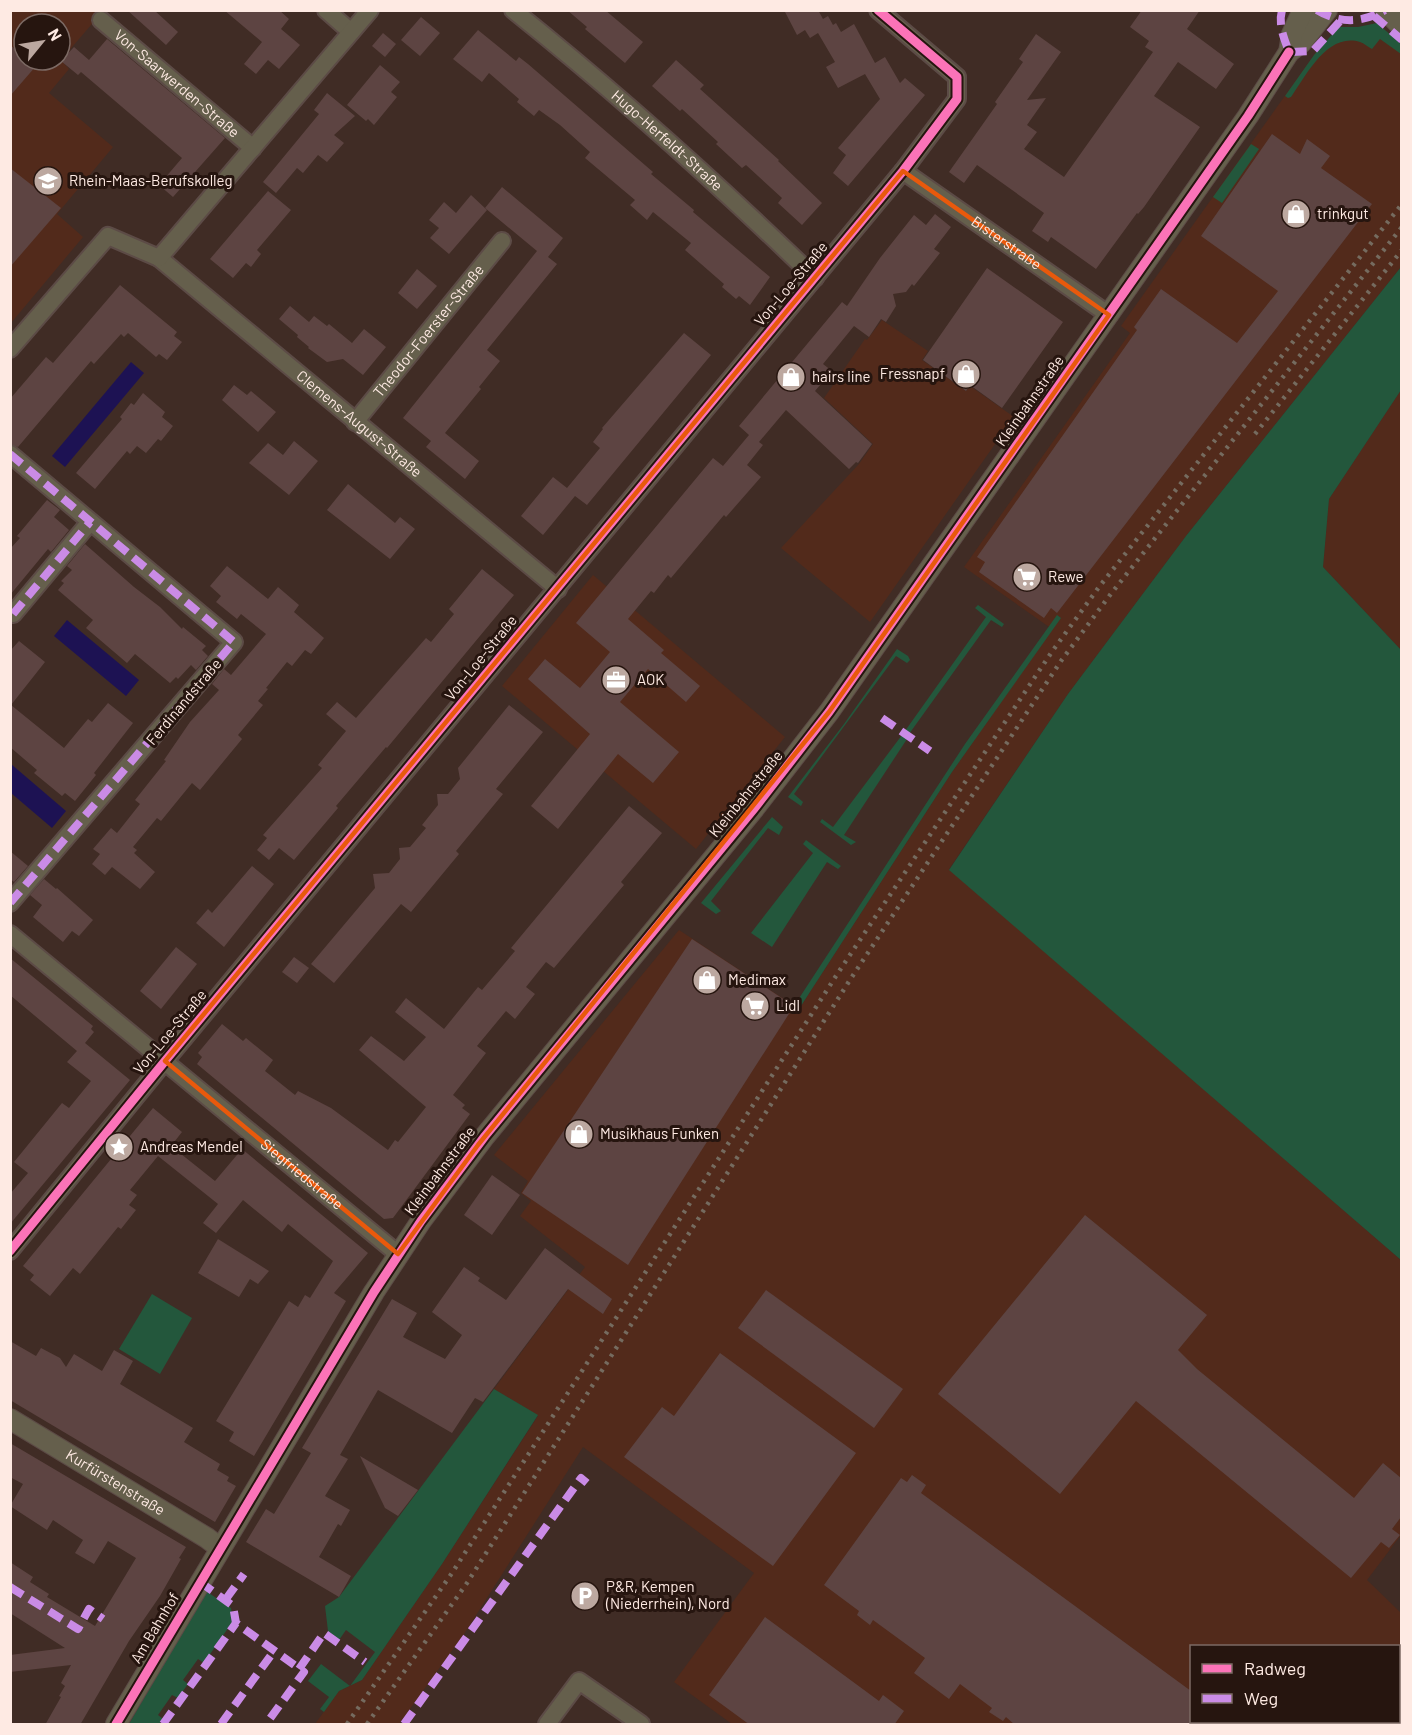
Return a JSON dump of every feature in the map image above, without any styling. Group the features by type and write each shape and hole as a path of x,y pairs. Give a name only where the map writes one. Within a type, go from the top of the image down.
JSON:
{"street":[{"path":"326,10 351,32"},
{"name":"Von-Saarwerden-Straße","path":"159,258 369,10"},
{"name":"Hugo-Herfeldt-Straße","path":"513,10 582,66 680,152 815,278"},
{"name":"Von-Loe-Straße","path":"10,1251 903,171 957,99 957,77 878,10"},
{"name":"Kleinbahnstraße","path":"220,1548 398,1254 447,1184 747,818 829,712 1248,116 1289,51 1292,34 1303,10"},
{"name":"Kleinbahnstraße","path":"1289,51 1301,43 1327,10"},
{"path":"1385,10 1401,27"},
{"name":"Von-Saarwerden-Straße","path":"101,20 253,148"},
{"name":"Bisterstraße","path":"903,171 1109,315"},
{"path":"10,349 108,236 159,258"},
{"name":"Theodor-Foerster-Straße","path":"355,422 502,241"},
{"name":"Clemens-August-Straße","path":"159,258 558,589"},
{"name":"Ferdinandstraße","path":"10,454 234,642 10,903"},
{"path":"13,614 90,522"},
{"name":"Siegfriedstraße","path":"10,934 398,1254"},
{"name":"Kurfürstenstraße","path":"10,1419 220,1548"},
{"name":"Am Bahnhof","path":"116,1725 220,1548"},
{"path":"547,1725 579,1681 641,1725"}],"highlighted area":[{"path":"903,171 1109,315 829,712 478,1145 398,1254 165,1061"}],"shaded area":[{"name":"Rhein-Maas-Berufskolleg","path":"11,11 103,11 72,47 72,12 12,12 12,72 66,72 49,93 113,147 57,214 83,237 11,323"},
{"path":"1359,32 1402,45 1401,267 1186,536 1068,694 949,869 1401,1260 1401,1535 1367,1580 1401,1613 1401,1724 732,1724 674,1682 754,1573 583,1447 464,1634 399,1724 315,1724 339,1691 362,1680 442,1564 538,1416 494,1389 585,1267 520,1216 531,1201 521,1193 528,1181 494,1155 679,930 799,1009 952,772 1052,629 964,567 1130,333 1121,326 1323,45"},
{"path":"882,320 928,351 922,360 966,391 970,386 1014,417 870,622 781,548 859,464 873,444 824,398 865,339 867,340"},
{"path":"131,362 144,373 65,467 52,456"},
{"path":"1401,390 1401,650 1323,567 1329,499"},
{"path":"593,575 785,737 696,849 502,686"},
{"path":"67,620 139,680 126,696 54,636"},
{"path":"11,764 66,811 52,828 11,793"}],"green space":[{"path":"1377,23 1401,44 1401,54 1380,39 1372,49 1360,42 1337,43 1319,58 1291,97 1285,96 1314,55 1337,29"},
{"path":"1251,144 1259,149 1222,203 1213,197"},
{"path":"1401,267 1401,390 1329,499 1323,567 1401,650 1401,1260 949,870 1068,694 1186,536"},
{"path":"978,605 1004,624 1002,627 991,620 909,734 905,731 986,617 975,608"},
{"path":"1057,615 1061,618 952,772 799,1009 794,1006 965,744"},
{"path":"897,649 910,660 907,663 896,656 794,794 803,802 801,806 788,797 844,724"},
{"path":"902,735 907,739 844,835 856,842 851,845 820,822 822,819 833,827"},
{"path":"772,817 783,827 779,835 768,828 711,901 721,911 716,914 701,903"},
{"path":"806,840 841,866 838,869 827,862 772,947 751,933 813,853 803,844"},
{"path":"152,1294 192,1318 160,1374 119,1349"},
{"path":"494,1389 538,1415 442,1564 362,1680 350,1686 375,1652 346,1630 339,1640 328,1631 325,1606 339,1597"},
{"path":"206,1591 231,1608 233,1621 204,1663 198,1659 183,1680 188,1684 178,1698 172,1695 158,1715 163,1719 159,1724 129,1724"},
{"path":"321,1664 350,1686 339,1691 324,1712 320,1709 329,1697 308,1681"}],"building":[{"path":"127,10 154,10 178,32 166,45"},
{"path":"224,10 279,10 289,19 281,29 300,45 279,69 268,60 256,74 244,64 262,42"},
{"path":"567,10 605,10 643,42 625,63 585,29 587,27"},
{"path":"784,10 818,10 823,19 828,16 833,25 836,23 841,32 854,24 875,63 885,57 900,83 905,78 925,95 848,186 833,173 846,155 838,148 880,99 865,74 838,88 826,67 835,62 818,33 810,38 805,30 797,35"},
{"path":"1142,10 1200,10 1187,29 1234,64 1216,89 1178,62 1154,96 1200,127 1144,207 1137,213 1096,269 1051,237 1048,242 1032,231 1044,213 977,165 964,183 949,172 997,104 995,102 1023,62 1019,59 1036,34 1061,52 1027,100 1046,98 1027,125 1037,132 1024,149 1064,177 1153,52 1145,47 1149,41 1130,27"},
{"path":"421,17 440,33 420,56 401,40"},
{"path":"478,30 516,61 519,57 528,64 653,172 651,174 694,210 693,212 770,277 750,305 739,296 736,299 722,287 724,284 685,250 691,243 653,212 647,220 630,205 635,200 585,158 590,152 560,125 539,110 534,116 517,102 519,99 489,73 482,82 453,59"},
{"path":"383,33 396,44 385,57 372,46"},
{"path":"107,39 225,138 173,197 159,185 182,158 81,72 78,75 72,70 72,49 74,47 89,60"},
{"path":"10,45 12,47 12,72 31,72 10,96"},
{"path":"676,60 704,85 700,89 779,160 822,203 802,225 778,203 782,198 746,165 742,168 682,109 680,111 652,86"},
{"path":"380,65 400,82 391,92 397,97 374,125 347,105"},
{"path":"327,93 355,116 334,135 344,143 327,162 318,155 303,173 297,168 276,193 263,182 319,114 314,110"},
{"path":"1272,134 1300,154 1307,139 1330,156 1321,168 1372,204 1057,613 1051,608 1044,618 979,572 985,562 977,557 1137,330 1134,327 1161,289 1237,343 1278,291 1201,236"},
{"path":"10,168 61,208 10,267"},
{"path":"502,187 563,238 548,257 557,264 487,350 500,361 479,387 481,389 445,433 479,461 465,479 426,447 431,441 403,418 537,251 485,208"},
{"path":"268,191 291,210 257,250 261,254 251,267 246,263 233,278 210,259"},
{"path":"471,195 487,210 449,254 430,238 439,228 429,220 444,202 456,213"},
{"path":"935,214 951,227 934,249 940,253 914,286 912,284 906,292 893,294 896,306 886,322 881,319 869,337 854,326 823,364 832,371 815,391 872,444 858,463 856,462 849,469 786,410 759,442 763,445 747,465 761,477 726,517 724,515 671,578 668,575 654,593 651,591 628,619 664,650 661,653 700,686 686,702 648,669 620,702 679,752 653,783 618,754 558,829 531,806 590,734 528,679 545,659 580,688 610,652 576,623 713,458 723,466 749,435 739,426 842,302 847,306 880,258 914,215 926,225"},
{"path":"987,268 1063,322 1002,408 970,385 966,391 923,360"},
{"path":"417,269 437,286 417,309 398,293"},
{"path":"120,285 177,332 174,336 182,342 167,360 159,354 156,357 128,333 124,337 121,334 94,364 91,361 18,447 10,444 10,399 46,357 53,363"},
{"path":"290,306 309,322 314,316 327,326 329,324 352,343 364,329 386,347 363,375 343,359 327,362 308,348 297,337 298,335 279,319"},
{"path":"684,333 711,355 587,505 575,496 543,535 521,516 553,477 567,488 600,448 593,442 602,428"},
{"path":"234,385 247,395 251,391 276,412 258,432 222,400"},
{"path":"143,393 165,412 162,417 173,426 161,441 158,439 146,453 137,446 130,454 127,451 95,489 76,473 122,419 120,417 131,403 134,405"},
{"path":"294,441 318,461 289,495 249,463 268,443 283,455"},
{"path":"348,484 395,523 400,517 415,529 390,559 327,510"},
{"path":"47,500 60,510 54,517 69,530 51,552 48,549 10,595 10,549 20,538 17,536"},
{"path":"85,544 160,607 182,629 183,627 206,646 202,650 208,656 196,670 191,665 178,679 176,677 170,683 135,654 127,663 86,628 93,620 58,590 64,583 61,581 72,570 67,566"},
{"path":"227,566 268,599 278,587 299,605 294,612 324,638 311,654 305,650 292,666 287,662 258,701 263,705 238,735 242,739 200,790 192,783 161,821 157,818 133,847 137,850 134,853 155,872 140,889 112,867 105,875 92,864 100,854 93,849 111,828 117,833 140,804 135,800 166,761 164,760 190,722 219,690 212,684 224,669 231,675 266,634 241,614 237,619 216,602 221,596 210,586"},
{"path":"482,569 514,595 336,806 338,808 294,860 279,848 269,860 257,850 267,838 263,835 322,768 318,765 346,731 326,714 337,702 356,718 426,638 431,642 454,614 449,609"},
{"path":"19,641 45,662 11,705 64,748 88,719 92,722 108,703 133,723 75,801 65,793 62,796 34,773 37,770 10,747 10,651"},
{"path":"509,705 543,732 496,789 503,794 456,851 459,854 411,912 401,904 334,983 311,964 375,888 373,874 389,873 400,859 399,848 410,847 426,828 422,825 438,805 437,794 448,794 460,779 458,768"},
{"path":"629,806 662,833 621,882 624,885 554,968 546,962 526,987 535,994 515,1019 506,1011 477,1046 486,1053 453,1095 465,1105 462,1108 470,1114 393,1218 384,1219 197,1064 202,1057 198,1053 222,1024 243,1041 246,1038 273,1060 265,1071 295,1095 298,1091 331,1108 388,1150 395,1140 398,1142 426,1107 359,1050 371,1036 404,1061 426,1037 395,1012 406,998 444,1029 478,987 482,990 515,951 511,948"},
{"path":"10,851 28,866 14,882 10,879"},
{"path":"252,866 274,884 224,947 196,923 208,909 212,913"},
{"path":"44,879 93,920 79,936 72,931 63,942 33,917 42,905 30,895"},
{"path":"692,939 794,1006 628,1265 522,1193"},
{"path":"176,947 197,964 161,1009 140,991"},
{"path":"294,957 309,968 297,983 282,972"},
{"path":"10,958 93,1026 91,1029 94,1032 85,1043 130,1080 10,1224 10,1194 28,1173 14,1162 62,1103 69,1108 91,1081 67,1062 77,1051 10,995"},
{"path":"153,1108 182,1132 171,1146 215,1181 242,1149 368,1253 334,1293 346,1301 254,1456 229,1441 234,1432 216,1421 289,1301 298,1307 305,1295 310,1298 333,1261 288,1224 282,1232 243,1200 216,1233 203,1223 218,1204 158,1156 130,1190 137,1195 129,1205 136,1210 121,1229 118,1227 80,1274 73,1268 50,1296 30,1280 34,1275 23,1266"},
{"path":"492,1175 520,1195 492,1235 464,1215"},
{"path":"1085,1215 1207,1315 1178,1350 1197,1369 1354,1498 1383,1463 1401,1478 1401,1517 1392,1529 1400,1535 1389,1548 1381,1542 1351,1578 1136,1401 1060,1494 938,1394"},
{"path":"218,1239 269,1271 258,1284 250,1279 239,1297 198,1273"},
{"path":"545,1248 612,1299 603,1314 568,1289 483,1402 475,1398 452,1433 378,1390 340,1455 348,1459 325,1496 350,1510 341,1526 338,1524 319,1557 351,1576 339,1597 246,1542 266,1509 274,1514 311,1453 302,1448 392,1299 417,1313 403,1337 445,1359 462,1335 432,1312 464,1267 480,1278 478,1281 506,1300"},
{"path":"766,1290 903,1389 874,1428 738,1328"},
{"path":"10,1341 36,1356 41,1348 60,1358 66,1367 74,1354 102,1371 114,1350 133,1361 120,1384 193,1428 184,1442 220,1464 217,1470 229,1477 227,1481 236,1486 215,1522 10,1400"},
{"path":"720,1353 856,1453 773,1566 624,1457 662,1407 674,1416"},
{"path":"10,1443 186,1547 160,1596 129,1641 80,1725 45,1725 61,1697 59,1696 65,1686 61,1683 71,1665 10,1672 10,1655 65,1648 10,1613 10,1562 33,1577 30,1582 49,1594 47,1597 95,1626 136,1558 108,1541 94,1564 75,1553 83,1540 53,1520 47,1530 10,1506 23,1484 10,1477"},
{"path":"360,1456 418,1490 398,1516 385,1508"},
{"path":"912,1475 926,1485 921,1493 1190,1690 1191,1725 1015,1725 1006,1717 1003,1721 989,1712 992,1708 960,1684 949,1699 914,1673 925,1658 873,1620 870,1625 857,1615 859,1611 824,1585 901,1478 907,1482"},
{"path":"765,1617 879,1701 883,1695 904,1711 894,1725 750,1725 709,1695"}],"railway":[{"path":"347,1724 452,1573 836,976 1051,653 1099,587 1402,204"},
{"path":"367,1724 467,1583 848,983 1061,661 1110,595 1402,227"},
{"path":"1255,434 1402,250"}],"marked path":[{"path":"1282,10 1281,26 1289,52 1313,51 1341,20"},
{"path":"1317,10 1343,20 1368,17 1385,10"},
{"path":"1374,16 1402,40"},
{"path":"10,454 234,642 10,903"},
{"path":"13,614 90,522"},
{"path":"882,718 930,751"},
{"path":"404,1724 581,1478 587,1483"},
{"path":"226,1599 244,1574"},
{"path":"200,1582 233,1606 236,1623 304,1672 266,1724"},
{"path":"10,1587 78,1629 89,1609 103,1619"},
{"path":"163,1724 236,1623"},
{"path":"299,1669 324,1633 365,1662"},
{"path":"221,1724 274,1651"}],"cycle path":[{"path":"10,1251 903,171 957,99 957,77 878,10"},
{"path":"116,1724 374,1292 421,1221 485,1136 753,810 829,712 1248,116 1289,52"}],"place":[{"name":"Rhein-Maas-Berufskolleg","path":"48,181"},
{"name":"trinkgut","path":"1296,214"},
{"name":"Fressnapf","path":"966,374"},
{"name":"hairs line","path":"791,377"},
{"name":"Rewe","path":"1027,577"},
{"name":"AOK","path":"616,680"},
{"name":"Medimax","path":"707,980"},
{"name":"Lidl","path":"755,1006"},
{"name":"Musikhaus Funken","path":"579,1134"},
{"name":"Andreas Mendel","path":"119,1147"},
{"name":"P&R, Kempen (Niederrhein), Nord","path":"585,1596"}]}
